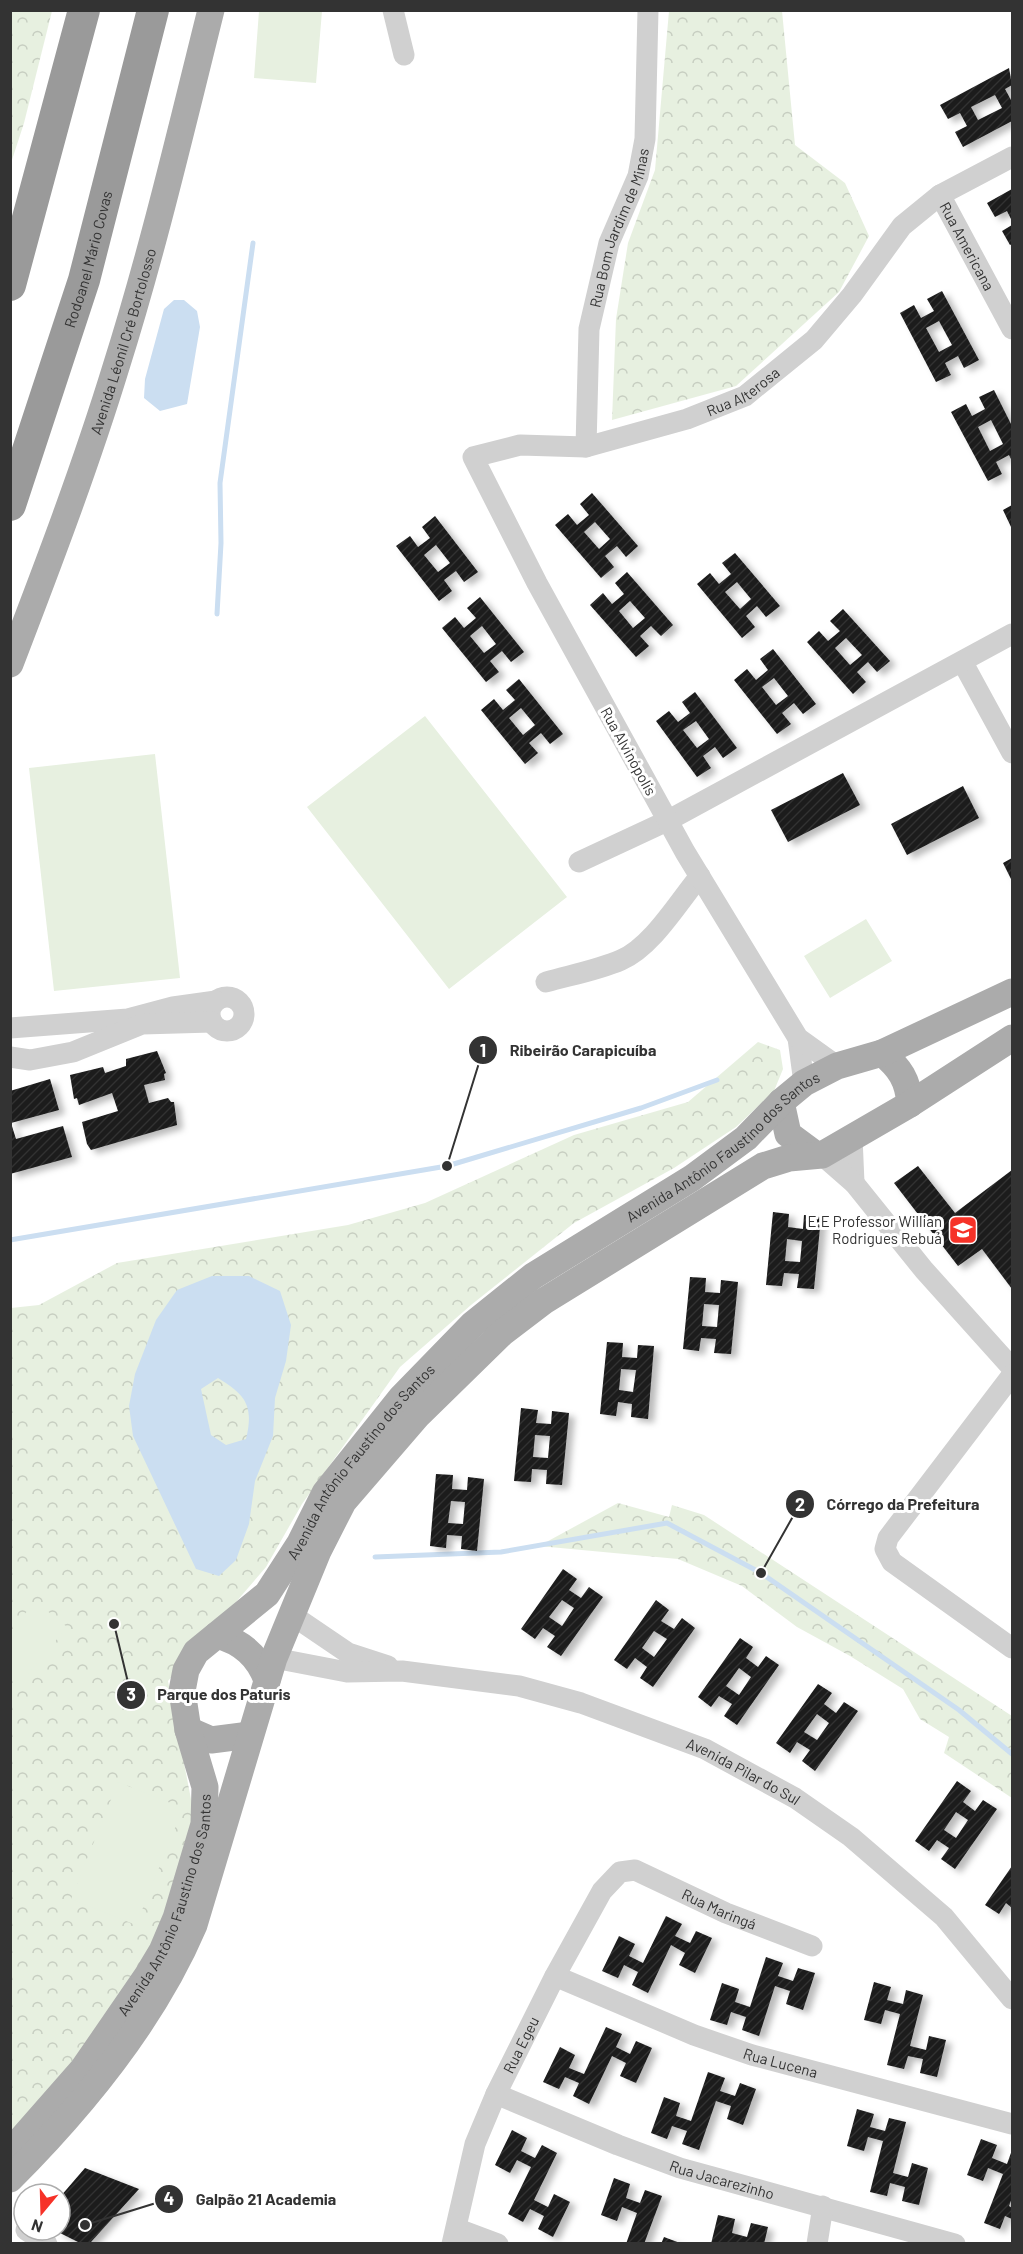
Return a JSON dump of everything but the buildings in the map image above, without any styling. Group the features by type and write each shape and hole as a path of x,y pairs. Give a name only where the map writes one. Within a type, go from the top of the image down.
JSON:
{"highway":[{"path":"10,285 84,10"},
{"name":"Rodoanel Mário Covas","path":"10,505 84,280 153,10"}],"main road":[{"name":"Avenida Léonil Cré Bortolosso","path":"10,664 71,506 116,368 158,224 211,10"},
{"name":"Avenida Antônio Faustino dos Santos","path":"10,2152 83,2069 162,1952 176,1918 204,1824 205,1787 188,1730 183,1691 186,1670 196,1652 267,1594 280,1578 325,1493 401,1398 473,1324 533,1276 692,1178 746,1138 781,1101 804,1083 837,1066 882,1053 1012,992"},
{"name":"Avenida Antônio Faustino dos Santos","path":"10,2179 49,2140 99,2080 179,1960 194,1925 271,1669 292,1616 318,1551 343,1502 380,1456 476,1356 544,1301 763,1166 818,1155 909,1104 1012,1038"},
{"path":"882,1053 903,1075 909,1091 909,1104"},
{"path":"781,1101 788,1134 818,1155"},
{"path":"217,1635 234,1640 271,1669"},
{"path":"188,1730 211,1740 250,1735"}],"street":[{"path":"393,10 404,55"},
{"name":"Rua Bom Jardim de Minas","path":"586,447 589,329 609,243 638,176 645,139 648,10"},
{"name":"Rua Alterosa","path":"473,457 520,445 586,447 687,419 746,396 814,340 852,295 902,225 940,195 1012,157"},
{"name":"Rua Americana","path":"940,195 1012,329"},
{"name":"Rua Alvinópolis","path":"473,457 537,583 700,876 798,1038 837,1066"},
{"path":"579,862 667,820 963,663 1012,634"},
{"path":"963,663 1012,753"},
{"path":"546,982 622,959 637,950 653,935 700,876"},
{"path":"10,1028 128,1020 173,1007 216,1001 227,997 237,1000 243,1009 243,1019 237,1027 226,1030 212,1022 142,1024 73,1052 30,1060 10,1057"},
{"path":"212,1022 210,1011 216,1001"},
{"name":"Rua Alvinópolis","path":"798,1038 804,1083"},
{"path":"852,1137 855,1183"},
{"path":"818,1155 855,1183 924,1270 1012,1368"},
{"path":"1012,1375 888,1538 885,1549 892,1562 1012,1648"},
{"name":"Avenida Pilar do Sul","path":"292,1616 348,1653 402,1671"},
{"name":"Avenida Pilar do Sul","path":"271,1669 347,1672 402,1671 519,1686 581,1703 705,1749 795,1798 851,1837 944,1917 1012,2000"},
{"name":"Rua Maringá","path":"629,1869 726,1913 812,1946"},
{"name":"Rua Egeu","path":"455,2236 475,2144 496,2094 555,1976 602,1891 620,1872 629,1869"},
{"name":"Rua Lucena","path":"555,1976 694,2035 752,2055 1012,2124"},
{"name":"Rua Jacarezinho","path":"496,2094 680,2168 955,2244"},
{"path":"817,2244 823,2206"},
{"path":"455,2236 498,2244"}],"green space":[{"path":"11,10 52,11 24,123 11,163"},
{"path":"259,11 322,11 316,83 254,78"},
{"path":"669,11 782,11 795,145 845,183 869,236 839,292 736,386 612,420 616,319 628,243 655,170"},
{"path":"425,716 567,897 449,989 307,807"},
{"path":"155,754 180,978 54,991 29,768"},
{"path":"866,919 892,961 830,998 804,956"},
{"path":"758,1042 780,1050 783,1069 774,1091 736,1127 674,1168 574,1223 471,1305 400,1367 302,1504 266,1567 168,1681 198,1835 157,1952 88,2051 11,2139 11,1308 39,1305 117,1263 348,1225 425,1203 574,1135 688,1102"},
{"path":"618,1503 669,1517 672,1505 704,1515 1012,1716 1012,1798 944,1753 949,1737 920,1719 903,1689 797,1627 742,1586 678,1559 539,1546"},
{"path":"35,1601 67,1627 23,1680 11,1670 11,1632"},
{"path":"118,1782 183,1808 136,1925 71,1899"}],"water":[{"path":"174,300 184,300 197,311 200,327 187,404 160,411 144,398 145,379 164,309"},
{"path":"212,1276 249,1276 280,1291 291,1325 286,1361 275,1398 273,1436 255,1481 249,1524 236,1560 219,1576 196,1569 133,1436 129,1406 135,1374 156,1320 177,1290","holes":["218,1378 235,1390 246,1402 249,1418 246,1439 226,1445 211,1435 201,1389"]}],"waterway":[{"path":"217,614 221,543 220,483 253,243"},
{"path":"10,1240 447,1166 641,1108 717,1080"},
{"path":"375,1557 501,1552 667,1523 761,1573 959,1710 1012,1754"}],"place":[{"name":"Ribeirão Carapicuíba","path":"447,1166"},
{"name":"E.E Professor Willian Rodrigues Rebuá","path":"963,1230"},
{"name":"Córrego da Prefeitura","path":"761,1573"},
{"name":"Parque dos Paturis","path":"114,1624"},
{"name":"Galpão 21 Academia","path":"85,2225"}]}
